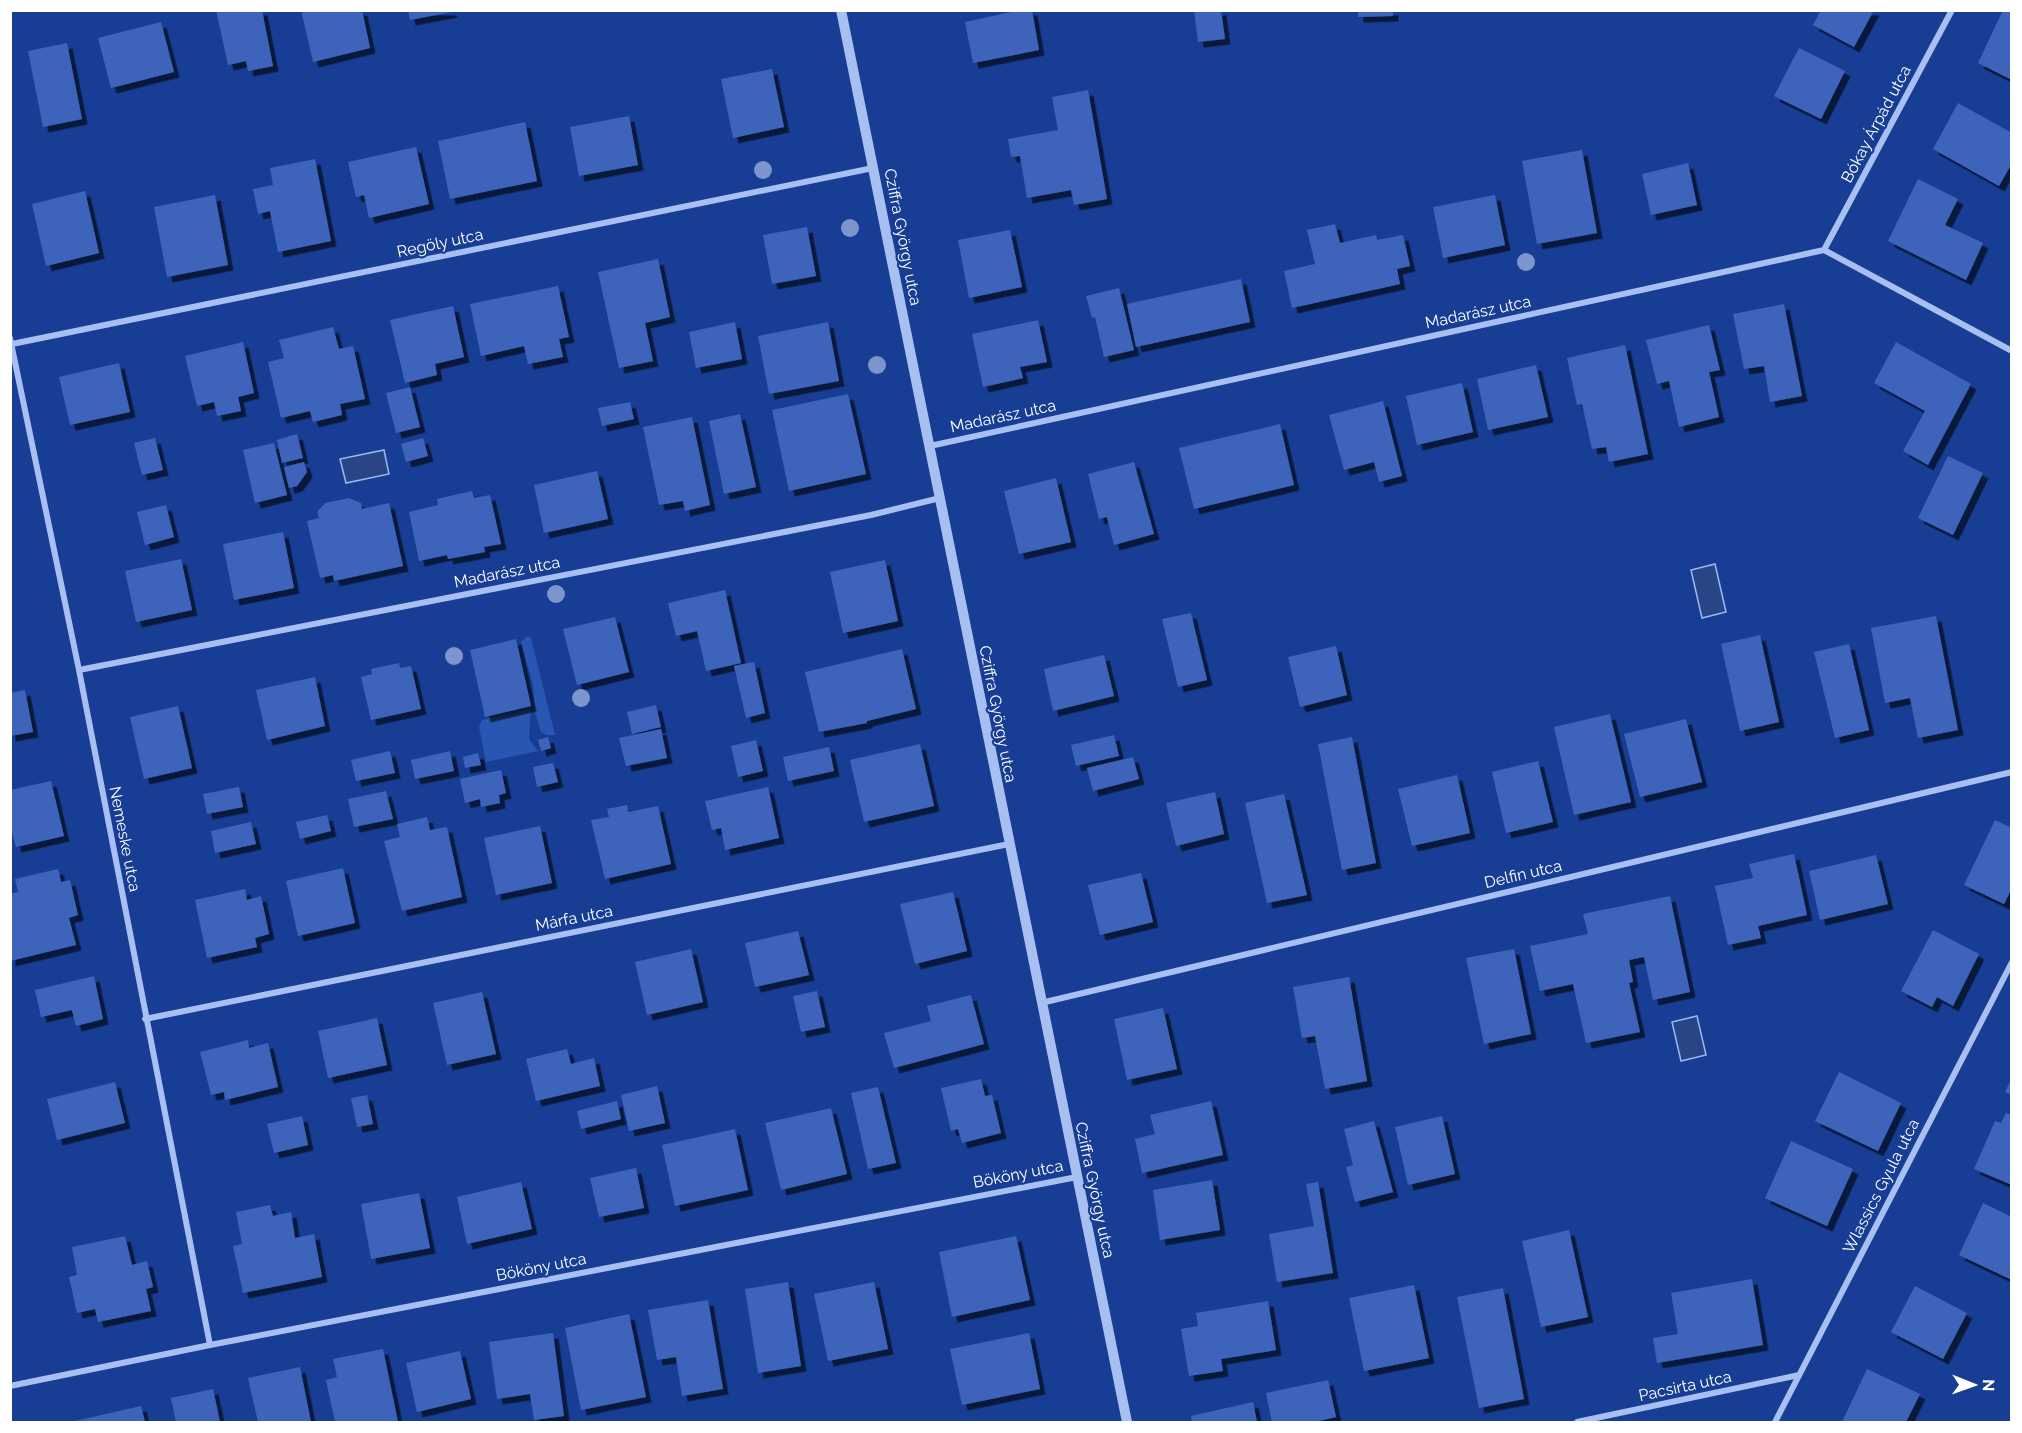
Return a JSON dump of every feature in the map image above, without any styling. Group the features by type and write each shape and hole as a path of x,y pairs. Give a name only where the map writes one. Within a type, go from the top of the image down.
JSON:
{"street":[{"name":"Cziffra György utca","path":"841,10 1127,1422"},
{"name":"Bókay Árpád utca","path":"1824,250 1952,10"},
{"name":"Regöly utca","path":"11,341 873,168"},
{"path":"1824,250 2012,351"},
{"name":"Madarász utca","path":"930,446 1824,250"},
{"name":"Nemeske utca","path":"11,341 79,670 210,1345"},
{"name":"Madarász utca","path":"79,670 871,515 940,498"},
{"name":"Delfin utca","path":"1041,1003 2012,772"},
{"name":"Márfa utca","path":"145,1019 1009,844"},
{"name":"Wlassics Gyula utca","path":"1775,1422 2012,962"},
{"name":"Bököny utca","path":"10,1386 1077,1176"},
{"name":"Pacsirta utca","path":"1577,1422 1799,1375"}],"shaded area":[{"path":"384,450 389,474 346,483 340,459"},
{"path":"1715,564 1726,612 1702,618 1691,570"},
{"path":"528,636 531,638 555,735 541,732 535,713 533,685 521,642"},
{"path":"531,709 529,739 538,751 486,762 479,727 482,720"},
{"path":"1697,1016 1706,1055 1681,1061 1672,1022"}],"building":[{"path":"216,10 262,10 273,66 248,71 246,61 228,65"},
{"path":"301,10 362,10 370,48 313,62"},
{"path":"408,10 451,10 452,12 410,20"},
{"path":"1020,10 1032,10 1039,50 973,63 965,22"},
{"path":"1194,10 1221,10 1225,39 1198,42"},
{"path":"1358,10 1393,10 1393,16 1358,17"},
{"path":"1821,10 1874,10 1854,47 1813,25"},
{"path":"2003,10 2012,10 2012,80 1978,63"},
{"path":"161,22 174,72 111,88 98,38"},
{"path":"67,43 82,119 43,127 28,51"},
{"path":"1799,48 1845,71 1821,119 1774,96"},
{"path":"772,69 784,127 733,138 721,79"},
{"path":"1088,90 1107,199 1074,205 1071,190 1027,198 1020,156 1011,157 1008,139 1058,130 1052,97"},
{"path":"1958,103 2012,133 2012,163 1999,186 1933,149"},
{"path":"629,116 638,165 579,176 570,127"},
{"path":"525,122 537,181 450,199 438,141"},
{"path":"416,147 429,204 369,218 364,195 356,197 348,162"},
{"path":"1582,150 1597,233 1537,244 1522,161"},
{"path":"315,159 331,241 278,252 270,211 258,214 253,189 273,185 270,168"},
{"path":"1688,163 1697,205 1651,215 1642,174"},
{"path":"1918,179 1958,199 1945,225 1983,243 1966,280 1888,241"},
{"path":"85,191 99,253 46,266 32,204"},
{"path":"215,195 228,265 167,277 154,207"},
{"path":"1495,195 1505,245 1443,258 1433,207"},
{"path":"1335,224 1340,243 1376,235 1377,240 1403,235 1410,266 1397,269 1400,284 1292,308 1284,271 1315,264 1307,230"},
{"path":"807,227 816,276 772,284 763,235"},
{"path":"1010,230 1022,287 969,298 958,240"},
{"path":"658,259 670,317 645,323 653,361 619,368 598,272"},
{"path":"1241,279 1250,322 1136,347 1127,304"},
{"path":"558,286 569,337 559,339 563,357 528,364 524,346 481,356 470,304"},
{"path":"1119,288 1134,350 1104,357 1095,317 1092,318 1086,296"},
{"path":"1784,304 1802,396 1770,402 1764,366 1744,369 1733,314"},
{"path":"453,306 464,357 435,364 437,375 405,383 390,320"},
{"path":"1038,320 1047,362 1020,367 1023,378 983,387 972,334"},
{"path":"735,322 742,359 696,368 689,332"},
{"path":"828,322 839,381 769,394 758,336"},
{"path":"1709,325 1720,370 1709,372 1719,417 1679,427 1669,381 1657,384 1646,340"},
{"path":"333,327 339,349 353,346 365,399 340,404 342,415 313,422 310,411 281,418 268,362 284,358 279,340"},
{"path":"243,342 254,393 238,397 241,411 217,416 214,402 197,406 185,356"},
{"path":"1896,342 1971,384 1928,465 1903,451 1925,411 1874,383"},
{"path":"1625,345 1648,454 1609,462 1606,447 1592,449 1582,404 1577,405 1567,358"},
{"path":"119,363 130,412 70,425 59,377"},
{"path":"1536,365 1548,417 1488,430 1477,379"},
{"path":"1462,383 1473,432 1417,445 1406,396"},
{"path":"410,387 420,427 396,433 386,393"},
{"path":"848,394 866,474 789,491 772,410"},
{"path":"1383,401 1402,476 1379,482 1374,462 1344,470 1329,415"},
{"path":"630,402 634,419 602,426 598,408"},
{"path":"740,414 756,487 724,494 709,421"},
{"path":"692,417 710,505 685,511 683,501 659,505 643,427"},
{"path":"1280,424 1294,485 1194,509 1179,448"},
{"path":"297,434 303,458 282,463 277,440"},
{"path":"155,438 163,470 142,475 134,443"},
{"path":"423,438 428,456 406,462 401,444"},
{"path":"274,443 287,495 255,503 243,450"},
{"path":"1948,456 1983,473 1953,535 1918,518"},
{"path":"304,462 307,472 297,486 289,488 284,467"},
{"path":"1134,462 1154,534 1114,545 1107,517 1099,519 1088,474"},
{"path":"597,471 608,519 544,533 534,485"},
{"path":"1056,478 1071,542 1019,554 1004,491"},
{"path":"472,491 474,498 490,495 501,544 484,547 485,552 448,559 447,555 419,561 409,512 438,505 437,499"},
{"path":"349,498 361,503 362,509 389,503 403,566 334,581 333,575 320,578 307,521 319,518 317,512 325,503"},
{"path":"166,505 174,537 145,545 137,512"},
{"path":"283,532 294,588 234,600 223,544"},
{"path":"181,559 192,610 136,622 125,571"},
{"path":"885,560 898,621 843,633 830,572"},
{"path":"725,590 741,663 706,671 697,631 676,636 668,603"},
{"path":"1191,613 1207,680 1178,687 1162,619"},
{"path":"1936,616 1958,730 1918,738 1910,698 1885,703 1871,628"},
{"path":"615,617 629,672 577,685 563,629"},
{"path":"1760,635 1779,722 1740,731 1721,644"},
{"path":"516,639 531,706 485,717 470,650"},
{"path":"1849,644 1869,730 1835,738 1814,652"},
{"path":"1336,646 1347,695 1300,707 1288,657"},
{"path":"902,649 916,709 867,721 867,723 819,732 805,672"},
{"path":"1104,655 1114,696 1053,711 1044,669"},
{"path":"754,662 765,713 746,718 734,666"},
{"path":"399,663 400,668 411,666 421,709 371,720 361,677 372,674 371,669"},
{"path":"315,677 325,726 267,740 256,690"},
{"path":"25,690 33,732 10,736 10,693"},
{"path":"656,705 661,727 632,734 627,712"},
{"path":"178,706 192,768 144,779 130,717"},
{"path":"1610,714 1631,802 1574,815 1554,727"},
{"path":"1686,719 1702,782 1640,797 1624,734"},
{"path":"661,729 667,758 626,766 619,738"},
{"path":"1114,735 1119,756 1076,766 1071,745"},
{"path":"548,737 551,748 541,751 538,740"},
{"path":"1352,737 1376,863 1342,870 1318,744"},
{"path":"756,740 763,771 738,777 731,746"},
{"path":"920,744 934,806 864,822 850,760"},
{"path":"829,747 834,771 788,781 783,757"},
{"path":"390,751 395,773 356,781 351,760"},
{"path":"450,751 454,771 415,779 411,760"},
{"path":"478,753 481,765 465,768 463,757"},
{"path":"1133,757 1139,779 1093,791 1087,768"},
{"path":"1538,761 1553,822 1506,833 1492,772"},
{"path":"553,763 558,782 537,787 533,767"},
{"path":"501,770 506,793 499,795 500,803 481,807 480,799 465,803 460,779"},
{"path":"1457,775 1470,833 1412,846 1398,789"},
{"path":"51,781 64,836 16,847 12,832 10,833 10,790"},
{"path":"239,787 243,807 207,814 203,794"},
{"path":"768,787 779,838 725,850 721,828 712,830 705,801"},
{"path":"386,791 393,819 354,827 348,799"},
{"path":"1215,792 1224,834 1176,846 1166,803"},
{"path":"1284,794 1307,895 1267,903 1245,803"},
{"path":"627,805 628,812 658,806 671,864 605,879 591,820 609,817 607,809"},
{"path":"327,815 331,831 300,839 296,822"},
{"path":"427,817 430,830 447,827 462,897 402,911 384,841 400,837 397,824"},
{"path":"1995,820 2012,828 2012,888 2004,904 1964,885"},
{"path":"251,822 256,844 215,853 211,831"},
{"path":"540,826 552,883 496,895 484,838"},
{"path":"1794,854 1807,915 1758,926 1761,938 1728,945 1715,886 1753,878 1749,864"},
{"path":"1876,855 1888,904 1820,920 1809,871"},
{"path":"343,868 355,923 298,936 286,881"},
{"path":"58,869 61,882 70,880 78,915 69,918 76,945 10,961 10,894 18,892 15,879"},
{"path":"1141,873 1153,922 1100,935 1088,885"},
{"path":"245,889 247,900 261,896 269,934 255,938 257,947 207,958 195,900"},
{"path":"953,892 967,951 915,964 900,904"},
{"path":"1670,896 1690,992 1653,1000 1644,957 1629,960 1633,982 1629,983 1640,1032 1586,1043 1573,984 1540,991 1530,946 1588,934 1583,914"},
{"path":"1933,930 1979,954 1953,1006 1937,997 1932,1007 1901,991"},
{"path":"798,931 809,975 755,987 745,943"},
{"path":"691,949 703,1002 647,1015 635,962"},
{"path":"1514,949 1531,1034 1484,1044 1466,958"},
{"path":"94,976 103,1019 76,1026 72,1010 41,1017 35,990"},
{"path":"1349,977 1367,1081 1325,1089 1315,1036 1302,1038 1293,987"},
{"path":"817,991 825,1027 801,1032 793,996"},
{"path":"482,992 496,1054 447,1065 433,1003"},
{"path":"971,995 984,1044 894,1068 884,1033 931,1021 927,1006"},
{"path":"1163,1008 1177,1069 1127,1080 1114,1019"},
{"path":"377,1018 387,1065 328,1078 318,1031"},
{"path":"248,1040 249,1048 268,1043 278,1087 225,1100 224,1092 211,1095 200,1052"},
{"path":"567,1049 571,1064 594,1058 600,1086 536,1101 526,1059"},
{"path":"1839,1072 1901,1103 1878,1151 1815,1121"},
{"path":"2012,1078 2012,1095 2005,1092"},
{"path":"981,1079 985,1096 992,1095 1001,1133 962,1143 958,1129 951,1131 941,1088"},
{"path":"115,1082 125,1123 57,1140 47,1099"},
{"path":"657,1086 665,1123 629,1131 621,1095"},
{"path":"878,1087 896,1163 868,1169 851,1093"},
{"path":"367,1095 373,1124 357,1127 351,1098"},
{"path":"617,1101 621,1119 581,1129 577,1111"},
{"path":"1211,1101 1223,1155 1142,1173 1135,1139 1155,1134 1150,1115"},
{"path":"831,1108 847,1174 781,1190 765,1123"},
{"path":"2006,1113 2012,1115 2012,1185 1974,1169 1995,1121 2001,1123"},
{"path":"302,1116 308,1145 274,1153 267,1124"},
{"path":"1442,1116 1455,1174 1408,1185 1395,1127"},
{"path":"1374,1121 1393,1192 1355,1202 1346,1167 1353,1165 1344,1129"},
{"path":"735,1129 748,1190 675,1206 662,1145"},
{"path":"1791,1141 1853,1169 1827,1226 1765,1198"},
{"path":"636,1168 644,1208 599,1217 590,1178"},
{"path":"1212,1180 1220,1230 1160,1240 1153,1190"},
{"path":"521,1182 532,1229 467,1244 457,1197"},
{"path":"1318,1182 1333,1273 1277,1282 1269,1234 1314,1226 1306,1184"},
{"path":"419,1193 430,1248 371,1259 361,1204"},
{"path":"1983,1203 2012,1217 2012,1280 1959,1255"},
{"path":"270,1205 273,1216 291,1212 295,1238 314,1234 322,1277 243,1293 233,1246 242,1244 236,1212"},
{"path":"1569,1230 1588,1317 1541,1327 1522,1241"},
{"path":"125,1236 132,1265 147,1261 153,1287 146,1289 151,1311 98,1322 95,1309 77,1313 69,1277 77,1275 72,1247"},
{"path":"1016,1236 1030,1300 952,1317 939,1252"},
{"path":"1752,1279 1763,1345 1657,1363 1653,1338 1678,1334 1671,1293"},
{"path":"788,1282 801,1366 758,1373 745,1289"},
{"path":"874,1282 888,1349 828,1361 814,1294"},
{"path":"1414,1285 1429,1358 1364,1371 1349,1298"},
{"path":"1915,1286 1967,1313 1943,1359 1891,1332"},
{"path":"1503,1288 1524,1399 1479,1408 1457,1297"},
{"path":"708,1300 723,1389 682,1396 676,1357 657,1360 648,1310"},
{"path":"1268,1301 1276,1350 1221,1359 1223,1371 1189,1376 1181,1329 1198,1326 1196,1313"},
{"path":"629,1314 646,1397 581,1410 565,1328"},
{"path":"553,1333 564,1416 534,1420 530,1394 497,1399 489,1342"},
{"path":"1029,1333 1040,1389 962,1405 950,1349"},
{"path":"383,1349 398,1422 335,1422 326,1380 337,1377 333,1359"},
{"path":"460,1351 471,1399 417,1412 406,1363"},
{"path":"300,1367 311,1422 258,1422 248,1378"},
{"path":"1867,1369 1920,1394 1906,1422 1842,1422"},
{"path":"1328,1380 1336,1417 1315,1422 1272,1422 1266,1393"},
{"path":"213,1389 220,1422 176,1422 171,1398"},
{"path":"1253,1402 1257,1422 1192,1422 1191,1416"},
{"path":"141,1406 145,1422 71,1422"}]}
